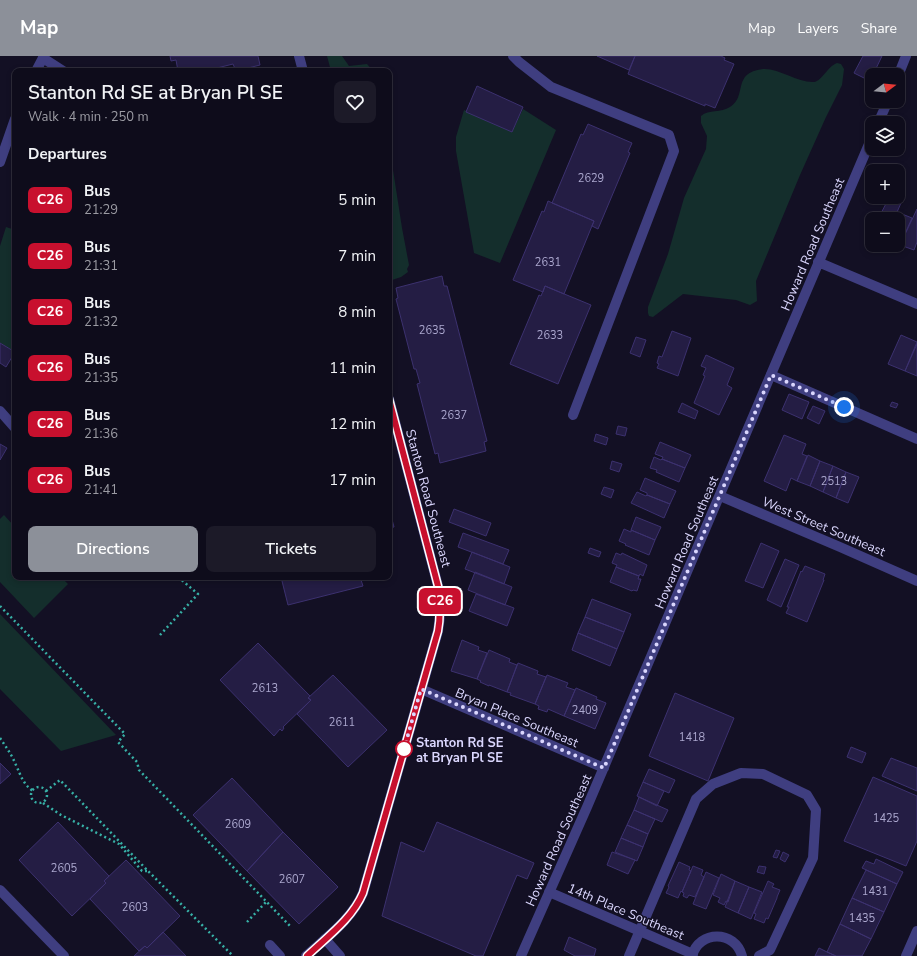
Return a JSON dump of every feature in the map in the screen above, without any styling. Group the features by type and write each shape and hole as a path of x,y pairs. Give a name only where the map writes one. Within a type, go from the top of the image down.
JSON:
{"street":[{"path":"299,56 302,68"},
{"path":"512,56 551,87 668,135 674,151 573,415"},
{"path":"901,68 906,56"},
{"path":"38,68 43,57 59,68"},
{"path":"0,162 12,128"},
{"name":"Howard Road Southeast","path":"521,956 604,768 865,153"},
{"path":"818,262 917,304"},
{"path":"771,375 917,439"},
{"name":"Stanton Road Southeast","path":"306,956 351,914 360,901 438,631 441,605 438,586 392,410"},
{"path":"0,411 12,425"},
{"name":"West Street Southeast","path":"720,496 917,581"},
{"name":"Bryan Place Southeast","path":"421,689 604,768"},
{"path":"629,956 696,799 713,784 741,774 764,774 808,795 816,810 813,858 770,950 759,956"},
{"path":"0,890 64,956"},
{"name":"14th Place Southeast","path":"549,892 692,955"},
{"path":"692,955 694,949 701,941 710,936 720,936 730,939 738,945 742,956"},
{"path":"906,956 916,936"},
{"path":"325,939 340,956"},
{"path":"270,945 280,956"}],"path":[{"path":"160,635 198,594 182,580"},
{"path":"0,606 125,734 118,742 137,762 139,770 290,926"},
{"path":"0,738 10,751 22,781 33,791"},
{"path":"46,791 60,780 233,956"},
{"path":"43,803 48,796 46,791 39,787 33,791 31,797 33,800 37,803 43,803 61,815 119,844 142,871 148,871"},
{"path":"247,922 266,902"}],"green space":[{"path":"327,56 342,56 349,66 367,64 370,68 330,68"},
{"path":"837,63 841,64 844,69 842,85 800,175 756,281 757,301 750,305 736,300 683,294 653,317 649,316 648,307 668,254 684,198 706,149 707,136 701,123 701,116 708,112 723,110 730,107 738,97 743,80 753,71 769,69 808,82 814,82 820,79"},
{"path":"523,109 556,130 500,263 474,253 456,151 456,137 464,110 512,132"},
{"path":"392,163 409,265 407,269 408,272 401,277 392,280"},
{"path":"6,227 12,229 12,350 0,343 0,246"},
{"path":"4,515 12,524 12,580 64,580 68,584 34,618 0,582 0,519"},
{"path":"0,614 116,735 61,751 0,689"}],"building":[{"path":"170,56 258,56 260,65 248,68 235,68 233,64 217,68 177,68 176,60 171,61"},
{"path":"597,56 635,56 629,70"},
{"path":"635,56 721,56 725,58 724,60 734,64 715,108 705,104 705,106 628,74"},
{"path":"863,56 882,56 876,68 865,68 865,78 854,73"},
{"path":"477,86 523,107 512,132 466,112"},
{"path":"588,124 632,143 628,152 630,153 598,229 592,226 594,221 552,203 581,134 583,135"},
{"path":"548,201 594,221 564,294 545,286 543,292 513,280 542,211 544,212"},
{"path":"886,204 901,204 897,212 882,212"},
{"path":"917,209 917,242 914,250 905,247 905,234"},
{"path":"905,215 912,218 905,234"},
{"path":"442,276 444,286 447,286 487,441 484,442 486,451 440,463 438,453 435,454 417,384 420,383 416,369 414,369 396,299 398,298 396,288"},
{"path":"545,286 591,305 558,384 510,364 539,295 541,296"},
{"path":"672,331 691,338 678,376 657,368 659,364 657,363 659,356 662,357"},
{"path":"901,335 917,342 905,371 888,364"},
{"path":"636,337 646,340 640,357 630,353"},
{"path":"0,343 12,350 12,357 6,367 0,363"},
{"path":"917,344 917,376 905,371"},
{"path":"706,355 734,368 727,385 732,388 719,415 694,403 705,376 703,375 706,368 701,366"},
{"path":"789,394 809,402 802,419 782,410"},
{"path":"892,402 898,404 896,408 890,406"},
{"path":"682,403 698,411 695,419 678,412"},
{"path":"813,406 825,411 819,424 807,418"},
{"path":"618,426 627,428 625,436 616,434"},
{"path":"596,434 608,438 606,445 594,441"},
{"path":"784,435 806,444 802,454 807,456 797,481 791,478 786,491 764,481"},
{"path":"660,442 691,455 685,468 662,459 663,457 655,454"},
{"path":"0,444 7,448 0,460"},
{"path":"808,455 820,461 810,486 797,481"},
{"path":"654,457 685,468 679,482 656,472 657,470 650,468"},
{"path":"612,461 622,464 619,472 610,469"},
{"path":"820,461 833,466 823,492 810,486"},
{"path":"833,466 846,472 836,498 823,492"},
{"path":"846,472 859,477 848,503 836,498"},
{"path":"645,478 676,491 670,504 647,495 647,493 640,490"},
{"path":"604,487 614,490 611,498 601,494"},
{"path":"637,492 670,504 664,518 631,503"},
{"path":"454,509 491,523 486,536 449,522"},
{"path":"636,517 661,527 655,540 631,530"},
{"path":"624,529 631,532 631,530 655,540 649,555 619,541"},
{"path":"463,533 509,550 503,564 458,547"},
{"path":"761,543 779,551 763,588 745,581"},
{"path":"590,548 601,552 599,557 588,553"},
{"path":"472,552 510,567 504,584 465,569"},
{"path":"616,553 621,555 622,553 647,565 643,576 640,574 639,576 616,567 617,565 612,563"},
{"path":"785,559 799,565 781,607 767,600"},
{"path":"805,566 825,574 807,622 786,613 801,571 802,572"},
{"path":"616,567 639,576 638,579 641,579 637,591 632,591 610,582"},
{"path":"475,572 512,587 505,605 468,590"},
{"path":"282,580 361,580 363,586 288,605"},
{"path":"476,594 514,608 507,626 469,611"},
{"path":"592,599 631,614 624,632 585,617"},
{"path":"585,617 624,632 617,649 578,633"},
{"path":"578,633 617,649 610,666 572,650"},
{"path":"462,640 479,647 478,650 487,653 477,679 451,671"},
{"path":"258,643 310,696 308,698 311,700 283,727 284,728 282,731 280,729 274,736 220,680"},
{"path":"489,650 510,659 509,662 517,665 507,692 489,686 477,679"},
{"path":"518,663 538,671 537,674 546,677 535,704 510,695 511,693 507,692"},
{"path":"333,675 387,730 348,767 297,714 311,700 308,698"},
{"path":"547,675 568,683 566,687 575,690 564,716 548,709 547,712 538,709 539,706 535,704"},
{"path":"576,688 597,697 596,699 606,703 595,729 564,716"},
{"path":"675,693 734,718 708,781 649,756"},
{"path":"851,747 866,753 862,763 847,757"},
{"path":"891,758 917,768 917,791 882,776"},
{"path":"0,763 11,774 0,784"},
{"path":"649,769 675,780 669,793 643,782"},
{"path":"873,777 917,796 917,841 906,866 844,841"},
{"path":"232,778 283,832 247,871 193,815"},
{"path":"643,782 664,791 657,806 637,796"},
{"path":"639,797 668,810 662,822 634,810"},
{"path":"634,810 655,819 648,834 627,825"},
{"path":"58,822 109,876 104,881 106,883 72,916 19,860"},
{"path":"437,822 534,863 527,879 517,875 483,956 476,956 382,916 401,842 424,852"},
{"path":"627,825 648,834 643,847 621,838"},
{"path":"283,832 338,887 299,924 247,871"},
{"path":"621,838 643,847 637,861 615,852"},
{"path":"776,850 780,851 777,858 773,857"},
{"path":"612,852 635,860 628,874 607,865"},
{"path":"783,852 789,855 785,862 780,859"},
{"path":"876,859 903,872 897,884 862,868 866,861 874,864"},
{"path":"126,860 180,916 147,948 145,946 139,951 90,899 106,883 104,881"},
{"path":"679,862 690,867 689,870 691,871 678,898 666,893"},
{"path":"693,866 703,870 701,875 704,877 695,897 689,895 687,898 683,896 684,893 682,892"},
{"path":"759,866 766,867 764,874 757,872"},
{"path":"866,870 897,884 884,912 852,898"},
{"path":"706,872 719,878 706,909 693,904"},
{"path":"721,874 735,881 728,902 726,901 724,905 718,902 720,898 713,895"},
{"path":"735,881 749,887 738,913 725,907"},
{"path":"768,881 774,884 772,887 780,890 768,919 766,918 764,923 754,919 756,914 754,913"},
{"path":"749,887 762,892 751,919 738,913"},
{"path":"852,898 884,912 871,939 840,924"},
{"path":"840,924 871,939 862,956 836,956 827,952"},
{"path":"163,932 186,956 134,956 145,946 147,948"},
{"path":"569,937 596,949 594,956 575,956 564,950"},
{"path":"819,948 827,952 836,956 815,956"}],"bus line":[{"name":"C26","path":"307,956 351,914 360,901 438,631 441,605 438,586 392,410"}],"place":[{"name":"Stanton Rd SE at Bryan Pl SE","path":"404,749"}],"route":[{"path":"404,749 421,689 604,768 771,375 844,407"}]}
